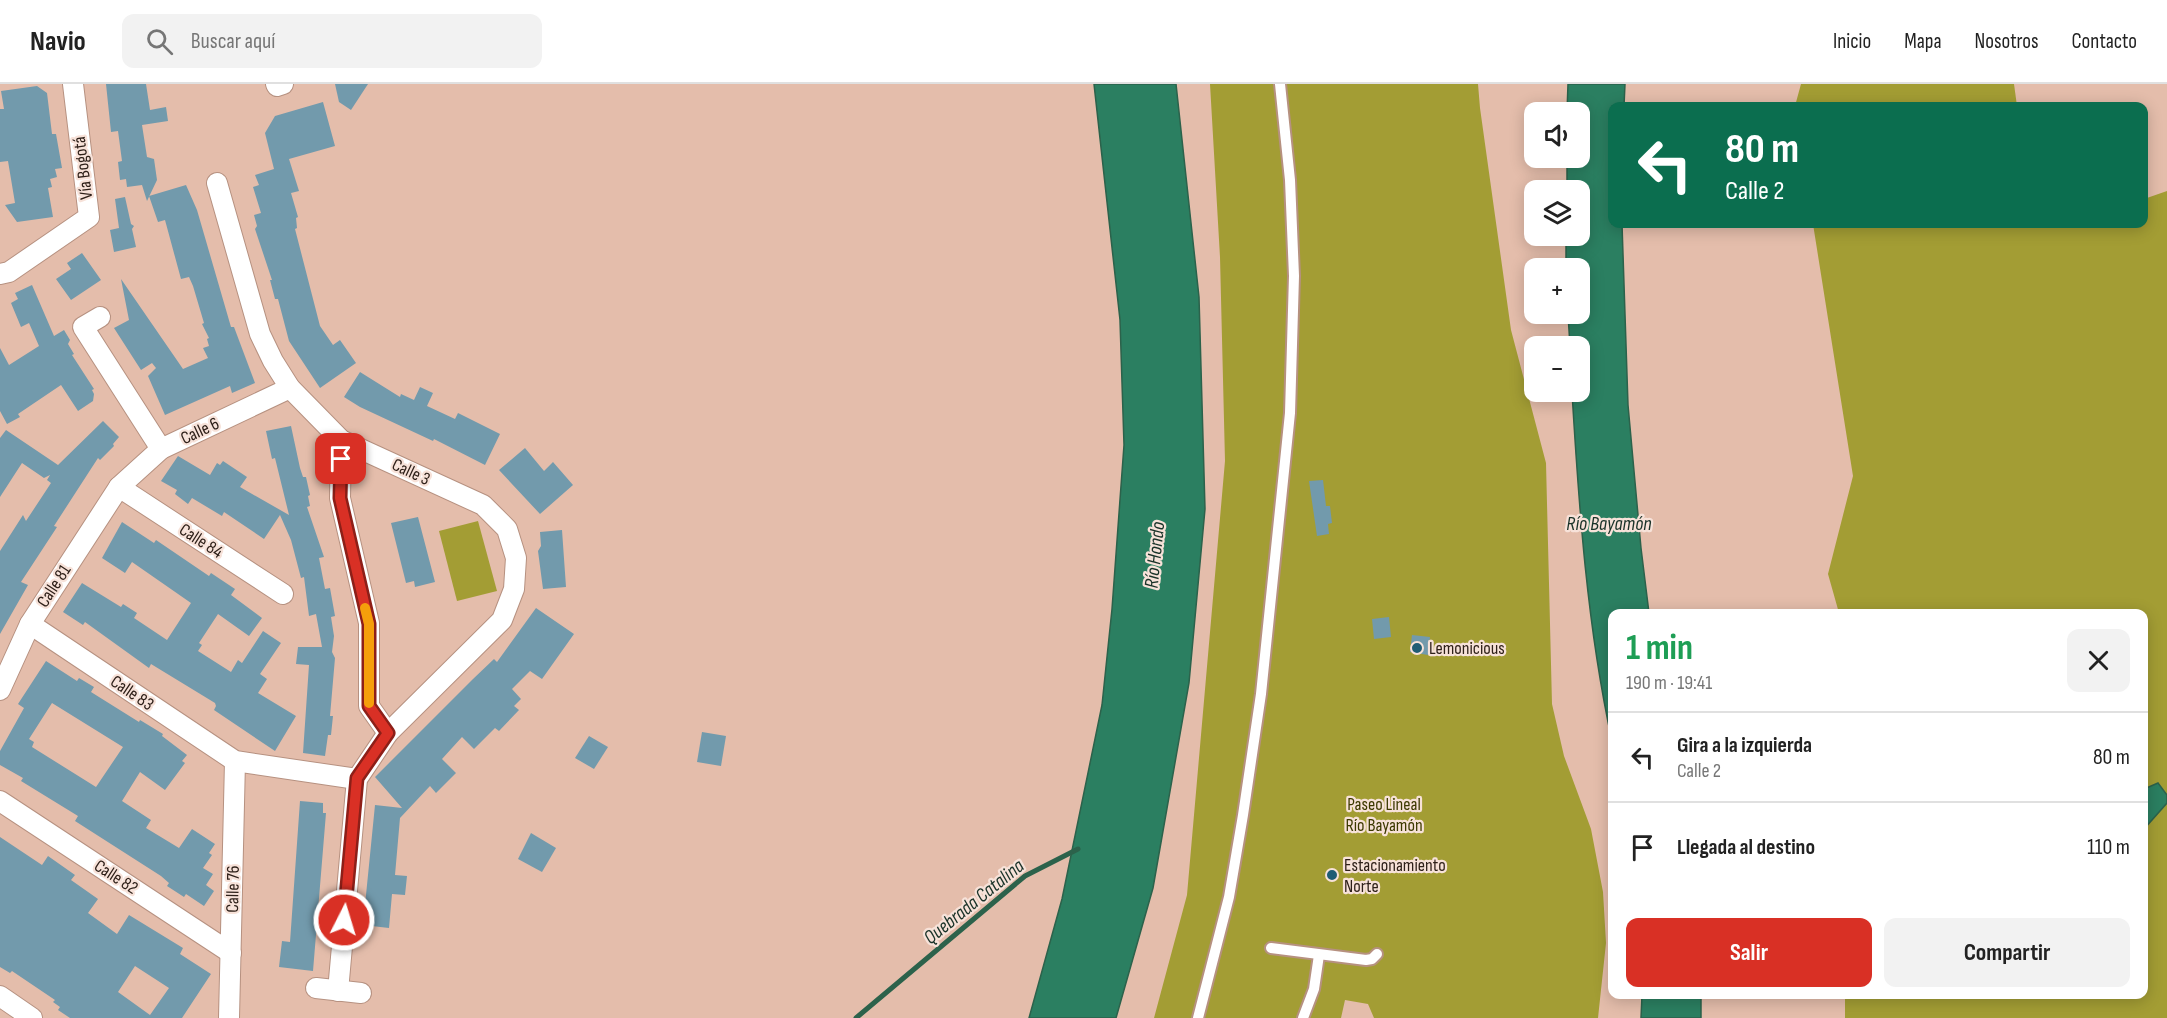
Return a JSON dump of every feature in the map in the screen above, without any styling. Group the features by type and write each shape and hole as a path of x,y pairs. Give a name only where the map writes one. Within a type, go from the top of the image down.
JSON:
{"street":[{"name":"Vía Bogotá","path":"0,274 9,272 89,217 73,84"},
{"path":"276,84 276,86 283,84"},
{"name":"Calle 3","path":"217,183 260,334 290,388 341,440 483,505 507,529 516,558 514,589 502,620 388,733 357,778"},
{"path":"100,317 83,327 161,449"},
{"name":"Calle 6","path":"118,487 161,449 290,388"},
{"path":"341,440 340,498 369,624 369,706 388,733"},
{"name":"Calle 84","path":"118,487 283,594"},
{"name":"Calle 81","path":"0,690 30,624 118,487"},
{"name":"Calle 83","path":"30,624 235,761"},
{"path":"235,761 357,778 338,991"},
{"name":"Calle 76","path":"229,1018 235,761"},
{"name":"Calle 82","path":"0,801 231,953"},
{"path":"316,988 361,993"},
{"path":"0,996 32,1018"}],"lane":[{"path":"1198,1018 1229,897 1243,815 1262,682 1290,413 1293,266 1290,180 1280,84"},
{"path":"1271,948 1366,960 1372,959 1377,954"},
{"path":"1303,1018 1314,989 1319,955"}],"green space":[{"name":"Paseo Lineal Río Bayamón","path":"1210,84 1478,84 1511,330 1524,379 1524,402 1530,402 1546,463 1552,704 1564,756 1591,829 1603,892 1606,943 1598,1018 1374,1018 1368,1004 1345,1000 1341,1018 1154,1018 1187,895 1225,461 1220,257"},
{"path":"1801,84 2014,84 2016,102 1796,102"},
{"path":"2167,191 2167,795 2158,783 2148,787 2148,609 1838,609 1828,574 1853,476 1814,228 2148,228 2148,198"},
{"path":"478,521 497,591 457,601 439,531"},
{"path":"2167,803 2167,1018 1845,1018 1845,999 2148,999 2148,824"}],"water":[{"name":"Río Hondo","path":"1094,84 1176,84 1199,297 1205,509 1189,683 1153,888 1116,1018 1029,1018 1062,899 1102,705 1112,609 1124,445 1120,320"},
{"name":"Río Bayamón","path":"1568,84 1625,84 1624,102 1608,102 1608,228 1622,228 1628,405 1649,609 1608,609 1608,722 1590,611 1573,402 1590,402 1590,336 1569,336 1569,324 1590,324 1590,258 1566,258 1566,246 1590,246 1590,180 1567,180 1567,168 1590,168 1590,102 1567,102"},
{"path":"2158,783 2167,795 2167,803 2148,824 2148,787"},
{"path":"1642,999 1701,999 1701,1018 1641,1018"}],"building":[{"path":"106,84 146,84 150,110 166,107 168,121 142,125 147,157 154,159 157,180 147,201 142,185 127,187 126,179 120,180 118,162 122,161 118,131 111,132"},
{"path":"335,84 368,84 351,110 339,102"},
{"path":"37,86 47,93 52,134 56,134 62,168 55,169 57,177 50,179 52,187 48,188 53,217 17,222 5,205 15,203 8,161 0,162 0,109 4,109 1,91"},
{"path":"323,102 335,146 289,159 299,191 291,193 298,217 295,229 320,326 333,345 340,340 356,363 320,388 289,341 278,299 275,299 270,280 272,280 255,229 257,226 254,215 261,213 253,187 259,185 255,175 274,169 265,133 275,116"},
{"path":"186,185 197,210 231,327 234,327 255,383 232,393 230,386 165,415 148,376 156,368 152,363 141,370 114,328 129,320 121,279 183,369 208,358 203,348 209,346 207,339 209,338 202,324 204,323 193,286 189,277 181,279 165,220 158,222 149,196"},
{"path":"125,197 131,224 134,226 132,229 136,247 114,252 110,230 119,228 115,199"},
{"path":"82,253 101,280 71,300 56,279 71,269 67,263"},
{"path":"32,285 54,336 64,330 70,340 68,344 74,354 72,355 94,389 92,390 93,401 78,411 61,385 18,414 20,417 7,424 0,411 0,348 9,365 39,346 29,323 21,327 11,303 18,299 15,293"},
{"path":"360,372 400,397 401,394 414,400 420,387 433,393 427,406 455,419 458,413 500,434 485,465 434,439 433,441 360,407 344,397"},
{"path":"103,421 119,437 113,444 114,446 100,460 98,458 54,526 57,527 21,582 28,585 0,634 0,551 23,515 26,521 51,483 47,480 50,475 44,478 22,463 0,497 0,438 6,430 58,465"},
{"path":"291,426 300,468 303,477 306,477 310,495 308,496 310,506 307,507 324,557 319,558 325,589 330,588 335,616 331,617 334,636 332,652 335,658 330,716 333,716 325,756 303,753 309,665 296,664 298,647 322,647 316,614 309,616 304,577 301,578 291,540 280,515 264,539 224,512 222,516 192,498 188,504 175,494 177,490 161,481 178,456 210,475 217,463 220,465 223,461 247,477 240,487 289,515 266,431"},
{"path":"525,448 544,471 553,462 573,485 540,514 499,470"},
{"path":"1323,480 1326,506 1330,506 1332,523 1328,524 1329,534 1317,536 1309,481"},
{"path":"418,517 435,582 415,587 414,581 406,583 391,523"},
{"path":"122,522 154,543 156,540 209,576 211,573 235,589 231,595 262,618 249,636 218,614 199,643 202,645 198,651 231,672 238,660 242,663 263,631 281,643 260,674 267,679 258,693 296,716 275,751 214,710 215,703 151,664 149,668 85,622 83,625 63,612 82,583 121,607 123,604 137,613 134,618 167,640 191,603 132,562 125,573 102,558"},
{"path":"562,530 566,587 543,589 538,551 541,546 540,532"},
{"path":"536,608 574,634 542,679 530,671 512,689 521,699 514,706 519,710 499,731 495,728 474,749 462,737 442,759 456,773 436,793 430,786 400,818 395,875 407,876 405,895 392,894 389,928 363,925 375,805 402,808 375,777 494,659 497,662"},
{"path":"1389,617 1391,637 1374,639 1372,619"},
{"path":"1412,635 1430,637 1428,655 1410,652"},
{"path":"46,661 77,681 79,678 94,687 91,692 163,734 162,736 187,755 182,761 185,763 165,790 140,772 122,801 151,820 146,828 179,848 192,829 215,844 209,853 212,855 203,868 213,874 206,885 214,891 204,906 186,894 184,897 167,886 169,883 161,876 75,821 78,816 21,781 23,778 0,765 0,751 24,708 18,704","holes":["52,703 123,747 96,787 32,747 34,742 29,739"]},
{"path":"702,732 726,736 721,766 697,762"},
{"path":"589,736 608,747 594,769 575,758"},
{"path":"300,801 323,803 323,813 326,813 313,971 279,967 282,941 290,942"},
{"path":"531,833 556,848 542,872 518,859"},
{"path":"0,837 42,865 48,856 75,875 71,880 98,899 88,913 117,934 129,915 183,948 180,954 211,974 182,1018 70,1018 58,1010 60,1007 53,1002 55,1000 12,971 10,973 0,967","holes":["135,966 169,988 150,1015 118,992"]}],"waterway":[{"name":"Quebrada Catalina","path":"856,1018 1025,876 1078,849"}],"slow traffic":[{"path":"365,608 369,624 369,703"}],"place":[{"name":"Lemonicious","path":"1417,648"},
{"name":"Estacionamiento Norte","path":"1332,875"}],"route":[{"path":"341,459 340,498 369,624 369,706 388,733 357,778 344,920"}]}
